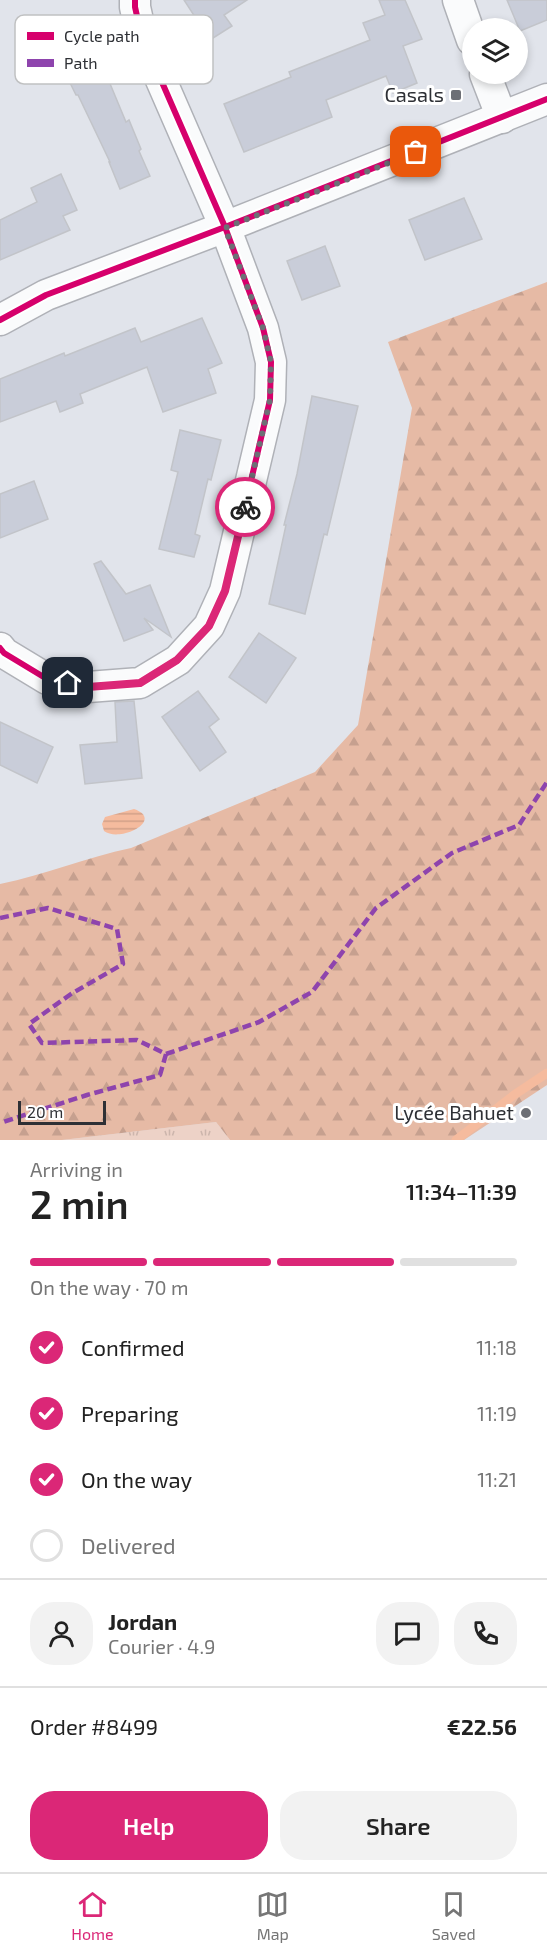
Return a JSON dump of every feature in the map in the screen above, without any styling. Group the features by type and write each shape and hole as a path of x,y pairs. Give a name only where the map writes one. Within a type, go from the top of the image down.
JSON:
{"street":[{"path":"135,0 137,15"},
{"path":"458,0 464,18"},
{"path":"0,648 4,653 47,679 88,687 140,683 177,660 209,626 225,591 270,400 271,362 263,328 225,228 163,84"},
{"path":"488,84 502,118"},
{"path":"0,320 45,295 225,228 547,99"}],"green space":[{"path":"547,282 547,1085 464,1140 230,1140 216,1122 62,1140 0,1140 0,884 131,848 315,772 358,725 412,408 388,342"},
{"path":"216,1122 230,1140 62,1140"}],"shaded area":[{"path":"134,809 145,819 137,829 120,834 104,831 102,824 105,817"}],"building":[{"path":"184,0 247,0 224,15 232,26 213,38 213,15 194,15"},
{"path":"379,0 405,0 422,39 403,46 417,83 393,93 386,76 326,100 332,117 244,152 224,104 291,77 289,72 370,40 363,23 385,15"},
{"path":"507,0 547,0 547,20 528,28 528,18 515,18"},
{"path":"71,84 110,84 126,122 129,120 150,176 120,189 110,162"},
{"path":"61,174 77,210 63,216 70,230 0,260 0,220 37,202 31,188"},
{"path":"464,198 482,239 425,260 409,220"},
{"path":"325,246 340,286 302,300 287,261"},
{"path":"202,318 222,363 208,369 216,393 163,412 147,367 80,394 83,403 60,412 56,401 0,422 0,379 135,328 141,342"},
{"path":"312,396 358,406 327,535 324,534 305,614 269,604"},
{"path":"180,430 221,440 211,480 208,479 195,534 200,536 194,557 159,549 178,472 171,470"},
{"path":"34,481 48,519 0,538 0,494"},
{"path":"101,561 126,594 150,585 171,637 144,618 153,630 124,641 94,564"},
{"path":"259,633 296,658 266,703 229,677"},
{"path":"198,691 219,719 209,727 226,752 200,771 162,717"},
{"path":"134,701 142,778 85,784 80,745 117,742 115,702"},
{"path":"0,722 53,747 37,783 0,765"}],"waterway":[{"path":"456,1140 514,1095 547,1073"}],"marked path":[{"path":"166,1054 259,1022 312,992 376,908 452,853 519,825 547,782"},
{"path":"0,918 48,908 117,929 123,964 71,994 29,1024 42,1043 137,1040 166,1054 160,1075 87,1095 0,1123"}],"cycle path":[{"path":"135,0 137,15"},
{"path":"0,648 4,653 47,679 88,687 140,683 178,660 209,626 225,591 270,400 271,362 263,328 225,227 163,84"},
{"path":"0,320 46,295 225,227 547,99"}],"way so far":[{"path":"245,507 270,400 271,362 263,328 225,228 416,152"}],"place":[{"name":"Casals","path":"456,95"},
{"name":"Lycée Bahuet","path":"526,1113"}],"route":[{"path":"68,683 88,687 140,683 177,660 209,626 225,591 245,507"}]}
